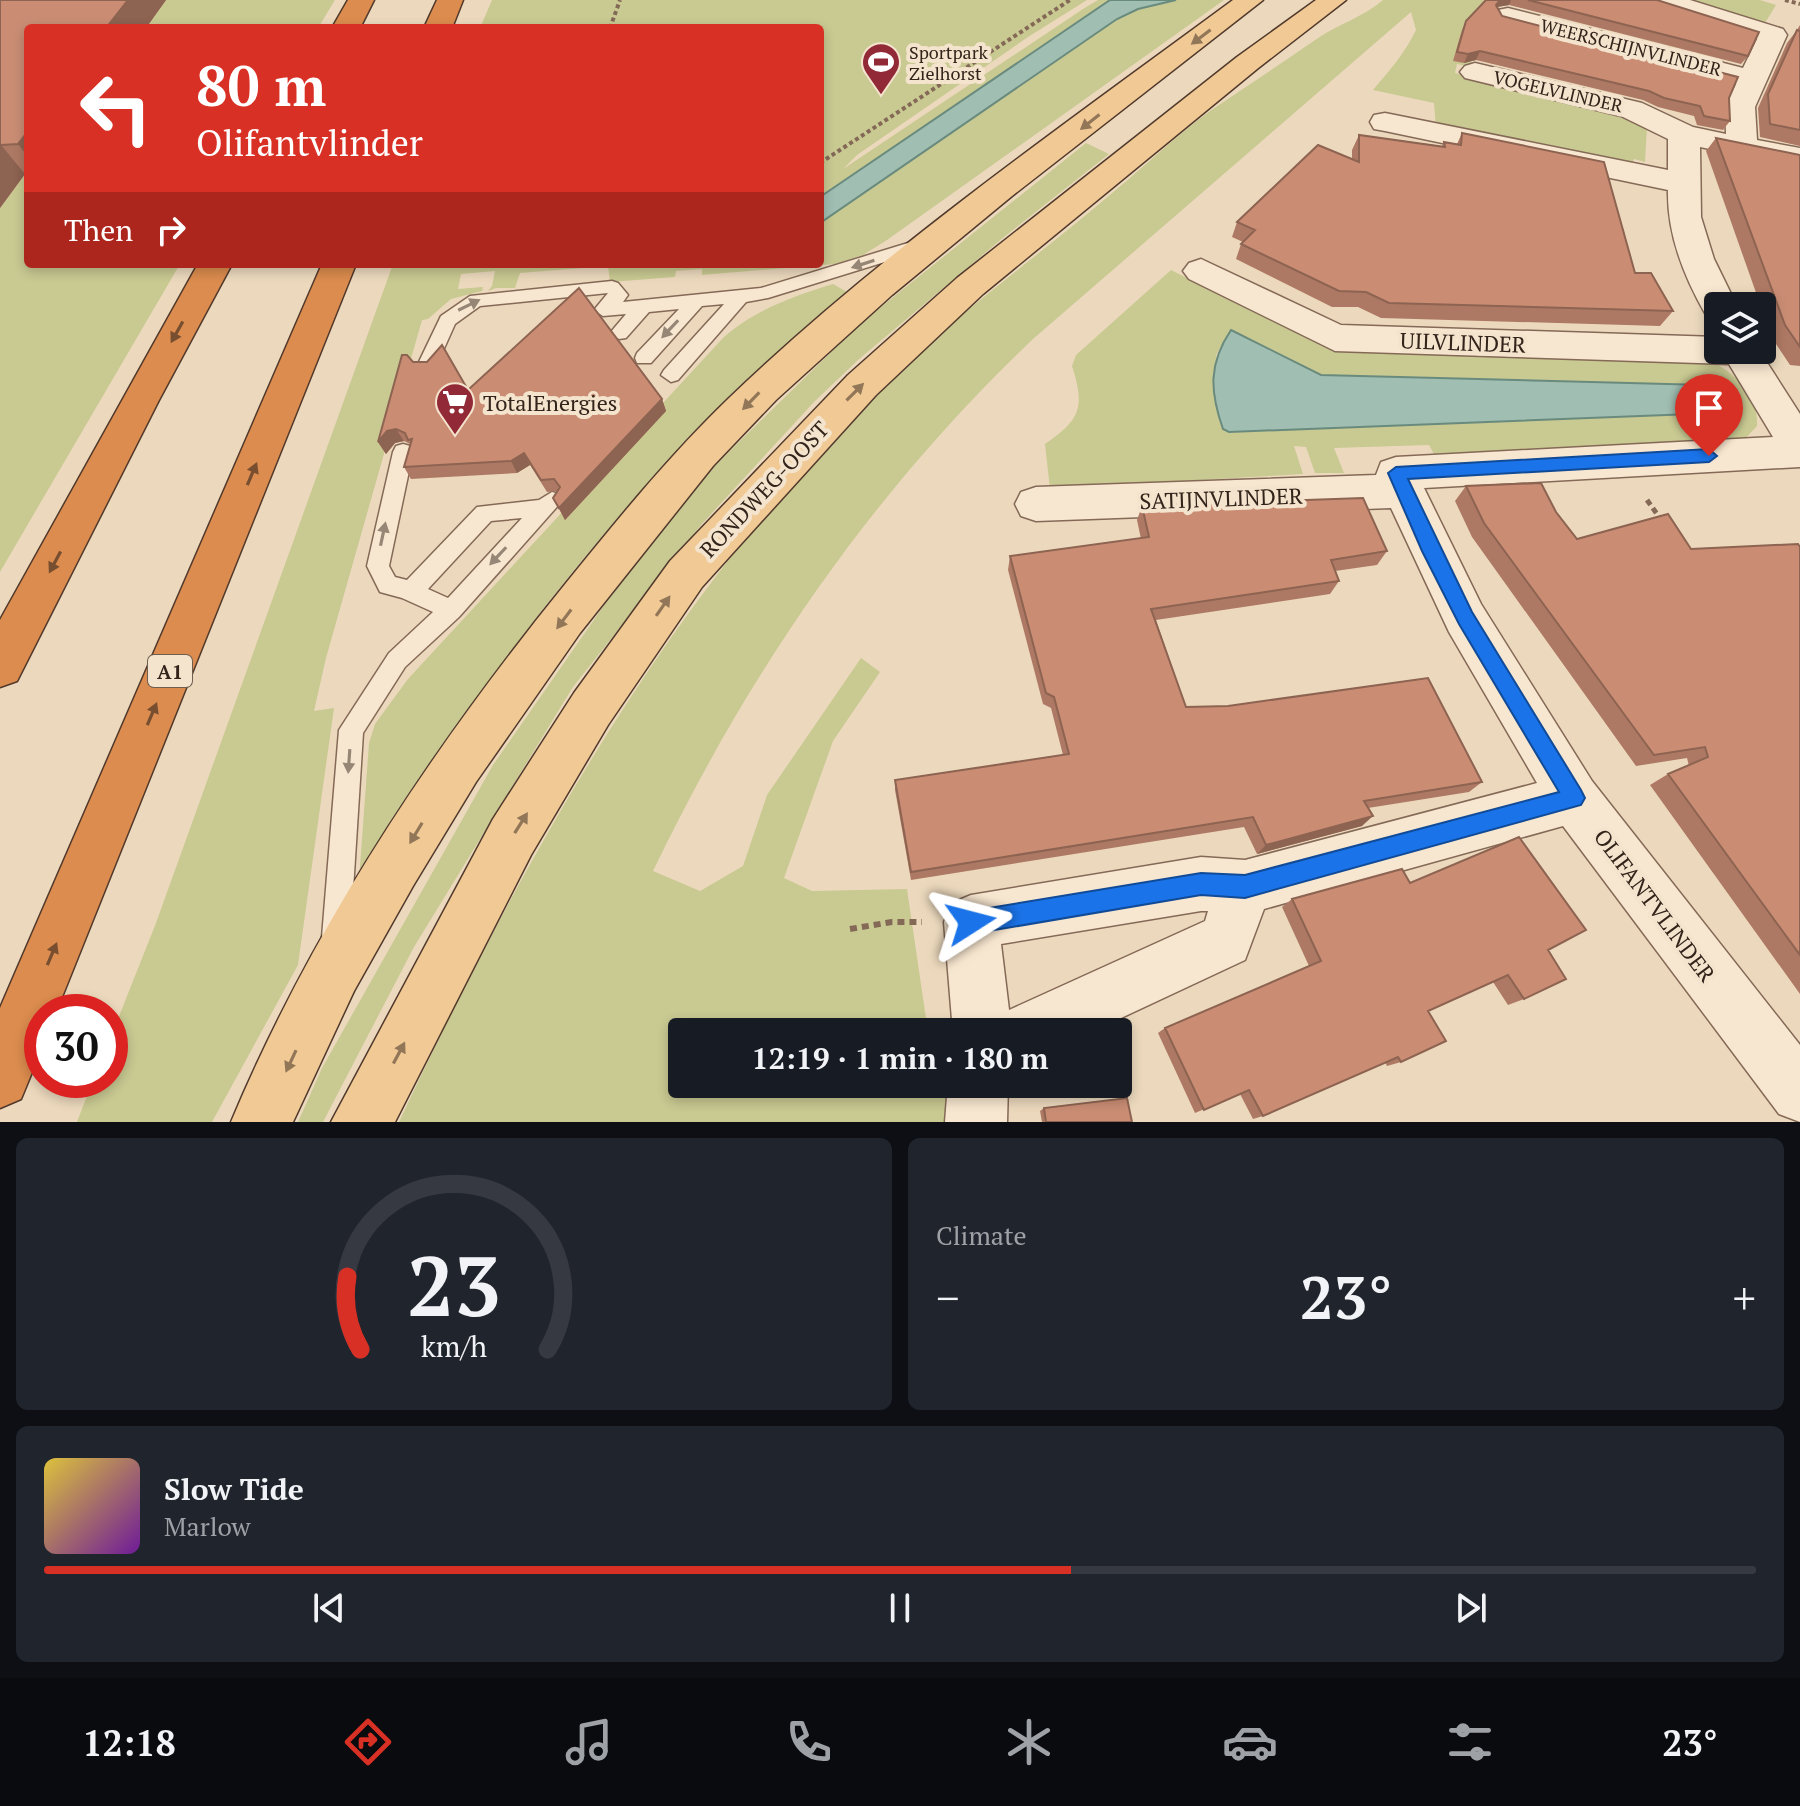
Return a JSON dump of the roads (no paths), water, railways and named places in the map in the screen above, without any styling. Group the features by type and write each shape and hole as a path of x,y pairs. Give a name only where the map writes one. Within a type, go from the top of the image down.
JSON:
{"highway":[{"path":"348,24 361,0"},
{"path":"440,24 450,0"},
{"path":"0,666 139,400 213,268"},
{"name":"A1","path":"0,1078 337,268"}],"main road":[{"path":"262,1122 334,971 449,778 565,617 662,496 759,392 858,304 1250,0"},
{"name":"RONDWEG-OOST","path":"362,1122 512,837 591,709 686,574 862,385 970,286 1247,63 1333,0"}],"street":[{"name":"WEERSCHIJNVLINDER","path":"1662,0 1773,35 1740,107 1742,145"},
{"name":"WEERSCHIJNVLINDER","path":"1508,16 1753,79"},
{"name":"VOGELVLINDER","path":"1475,72 1631,109 1684,135"},
{"path":"1385,122 1682,183"},
{"path":"1712,292 1697,259 1684,217 1684,135 1800,158"},
{"name":"UILVLINDER","path":"1201,271 1335,338 1704,350"},
{"path":"1405,491 1396,473 1800,449 1748,364"},
{"name":"SATIJNVLINDER","path":"1036,504 1405,491"},
{"name":"OLIFANTVLINDER","path":"1405,491 1465,618 1574,798 1800,1093"},
{"path":"981,1018 971,922 1201,884 1245,887 1574,798"},
{"path":"1057,1018 1225,940 1245,887"},
{"path":"976,1122 977,1098"}],"lane":[{"path":"427,366 447,320 476,300 612,287 619,295 603,310 762,294 937,240"},
{"path":"671,375 741,296"},
{"path":"644,358 696,301"},
{"path":"619,333 644,306"},
{"path":"403,452 378,566 388,585 411,591 451,610"},
{"path":"334,971 351,730 397,660 451,610 548,504 485,513 411,591"}],"place":[{"name":"Sportpark Zielhorst","path":"881,96"},
{"name":"TotalEnergies","path":"455,436"}]}
